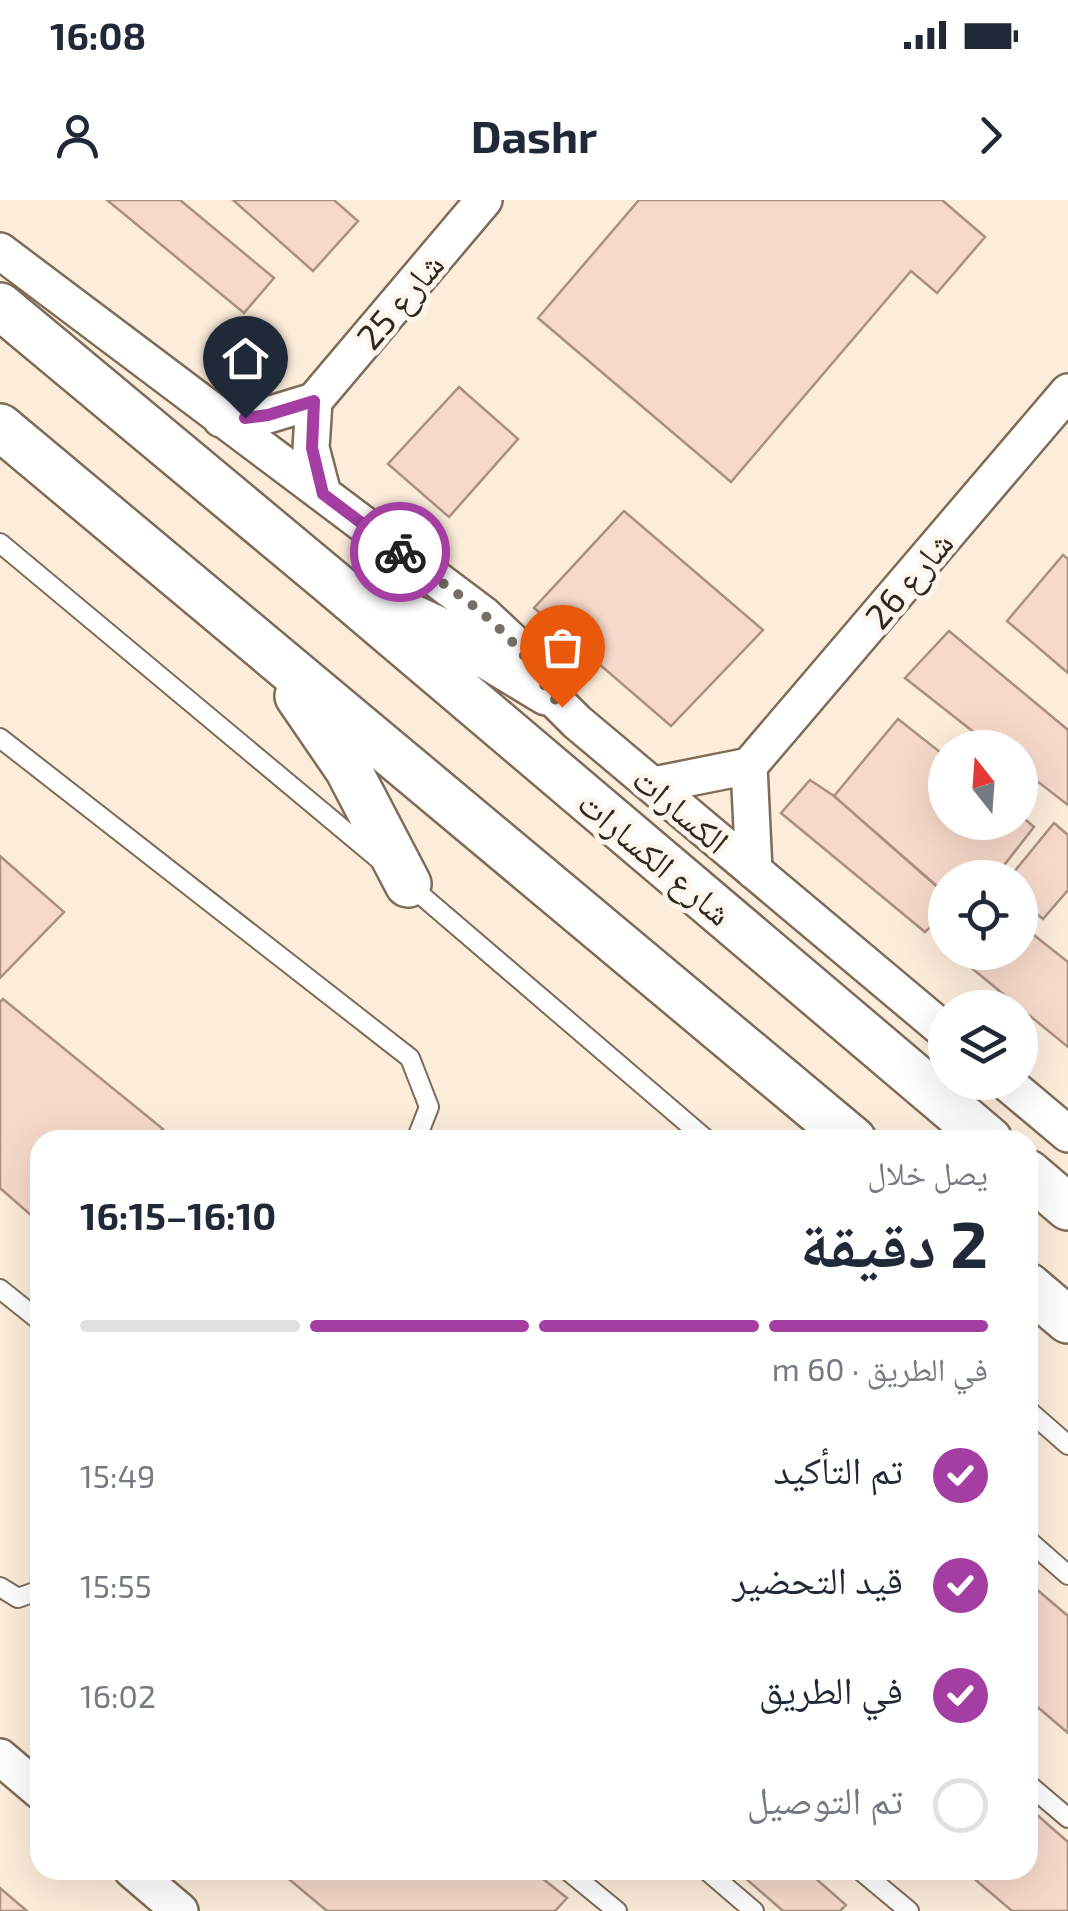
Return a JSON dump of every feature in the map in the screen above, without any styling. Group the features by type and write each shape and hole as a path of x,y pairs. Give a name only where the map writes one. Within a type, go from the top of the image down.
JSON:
{"street":[{"name":"شارع 25","path":"314,401 484,200"},
{"name":"الكسارات","path":"0,251 484,616 516,645 547,692 577,722 928,1017"},
{"name":"شارع الكسارات","path":"0,306 977,1130"},
{"name":"شارع 26","path":"748,766 1068,392"},
{"path":"221,419 268,415 314,401 312,448 323,494"},
{"path":"0,427 841,1130"},
{"path":"330,581 435,627 547,692"},
{"path":"262,646 348,769 408,884"},
{"path":"654,785 748,766 754,871"},
{"path":"1027,1100 1068,1134"},
{"path":"1038,1181 1068,1207"},
{"path":"1038,1294 1068,1320"},
{"path":"0,1757 30,1783"},
{"path":"144,1880 180,1911"}],"lane":[{"path":"0,543 695,1130"},
{"path":"0,738 410,1058 429,1107 420,1130"},
{"path":"0,1289 30,1313"},
{"path":"1038,1418 1068,1444"},
{"path":"1038,1548 1068,1574"},
{"path":"0,1587 18,1598 30,1594"},
{"path":"1038,1792 1068,1818"},
{"path":"579,1880 617,1911"},
{"path":"718,1880 754,1911"},
{"path":"872,1880 909,1911"}],"shaded area":[{"path":"0,200 1068,200 1068,1911 0,1911"}],"building":[{"path":"107,200 180,200 274,278 244,313"},
{"path":"233,200 334,200 358,221 313,271"},
{"path":"639,200 942,200 985,237 937,293 911,271 731,482 538,318"},
{"path":"459,387 518,439 449,517 388,464"},
{"path":"624,511 763,630 671,726 534,608"},
{"path":"1063,555 1068,559 1068,673 1007,621"},
{"path":"949,631 1068,730 1068,805 1038,782 1038,730 971,730 905,678"},
{"path":"898,719 928,743 928,840 1024,840 1008,860 928,860 928,879 834,796"},
{"path":"810,780 834,796 928,878 928,929 925,932 781,813"},
{"path":"1054,823 1068,835 1068,890 1043,919 1038,915 1038,860 1024,860"},
{"path":"0,856 64,912 0,978"},
{"path":"1038,938 1068,962 1068,1047 1038,1022 1038,990 998,990 974,970 1038,970"},
{"path":"3,999 163,1129 30,1130 30,1214 0,1188"},
{"path":"1038,1590 1068,1616 1068,1733 1038,1708"},
{"path":"1038,1816 1068,1842 1068,1911 1012,1911 976,1880 1038,1880"},
{"path":"290,1880 544,1880 567,1898 555,1911 327,1911"},
{"path":"747,1880 817,1880 846,1905 840,1911 783,1911"},
{"path":"0,1888 27,1911 0,1911"}],"way so far":[{"path":"400,552 516,645 547,692 562,707"}],"route":[{"path":"245,418 314,401 312,448 323,494 400,552"}]}
